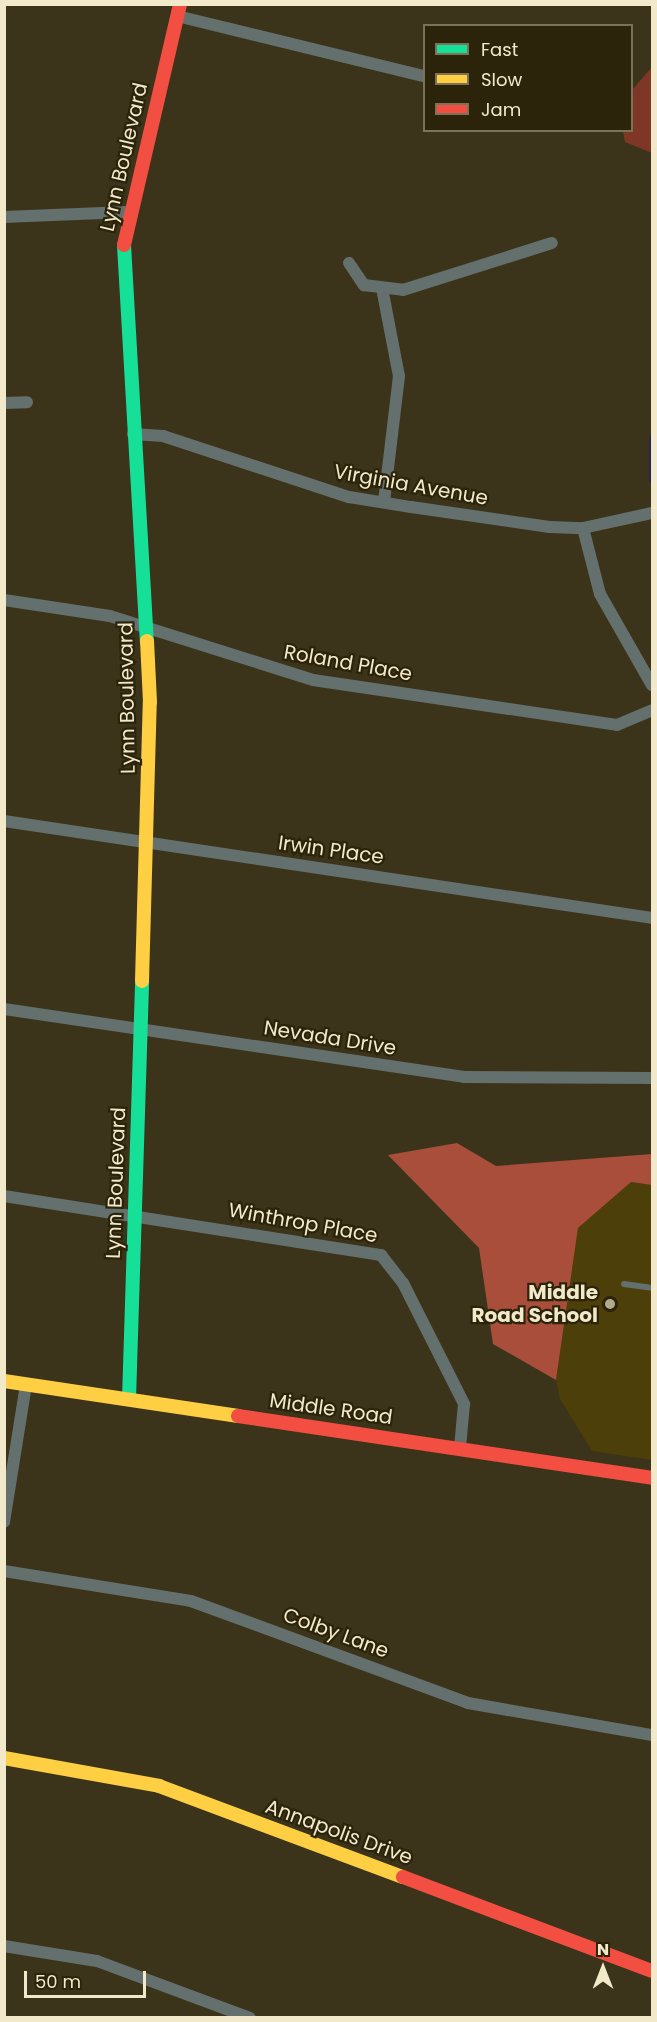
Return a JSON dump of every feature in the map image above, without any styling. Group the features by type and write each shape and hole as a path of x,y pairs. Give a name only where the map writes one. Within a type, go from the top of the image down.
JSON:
{"street":[{"path":"179,10 423,76"},
{"name":"Lynn Boulevard","path":"129,1399 145,842 146,627 124,257 127,212 179,10"},
{"path":"4,217 127,212"},
{"path":"349,263 364,285 403,290 552,243"},
{"path":"382,288 399,376 384,501"},
{"path":"4,403 27,402"},
{"name":"Virginia Avenue","path":"134,434 163,436 317,488 384,501 583,528 652,513"},
{"path":"583,528 600,594 652,685"},
{"name":"Roland Place","path":"4,600 146,627 313,680 617,725 652,710"},
{"name":"Irwin Place","path":"4,821 652,918"},
{"name":"Nevada Drive","path":"4,1009 464,1077 652,1078"},
{"name":"Winthrop Place","path":"4,1196 381,1255 403,1283 464,1404 460,1448"},
{"name":"Middle Road","path":"4,1381 652,1475"},
{"path":"4,1522 26,1384"},
{"name":"Colby Lane","path":"4,1570 191,1601 468,1703 652,1735"},
{"name":"Annapolis Drive","path":"4,1758 159,1786 652,1971"},
{"path":"4,1946 97,1962 250,2018"}],"lane":[{"path":"624,1284 652,1288"}],"shaded area":[{"path":"652,67 652,153 625,142 623,132 633,132 633,89"},
{"path":"457,1143 496,1166 652,1154 652,1185 631,1182 578,1228 556,1380 493,1344 479,1248 388,1155"},
{"name":"Middle Road School","path":"631,1182 652,1185 652,1460 592,1451 560,1399 556,1380 578,1228"}],"waterway":[{"path":"652,437 652,480"}],"traffic: fast":[{"path":"124,245 147,641"},
{"path":"129,1399 142,981"}],"traffic: slow":[{"path":"142,981 150,702 147,641"},
{"path":"4,1381 238,1416"},
{"path":"4,1758 159,1786 403,1877"}],"traffic: jam":[{"path":"124,245 180,4"},
{"path":"238,1416 652,1478"},
{"path":"403,1877 652,1971"}],"place":[{"name":"Middle Road School","path":"610,1304"}]}
